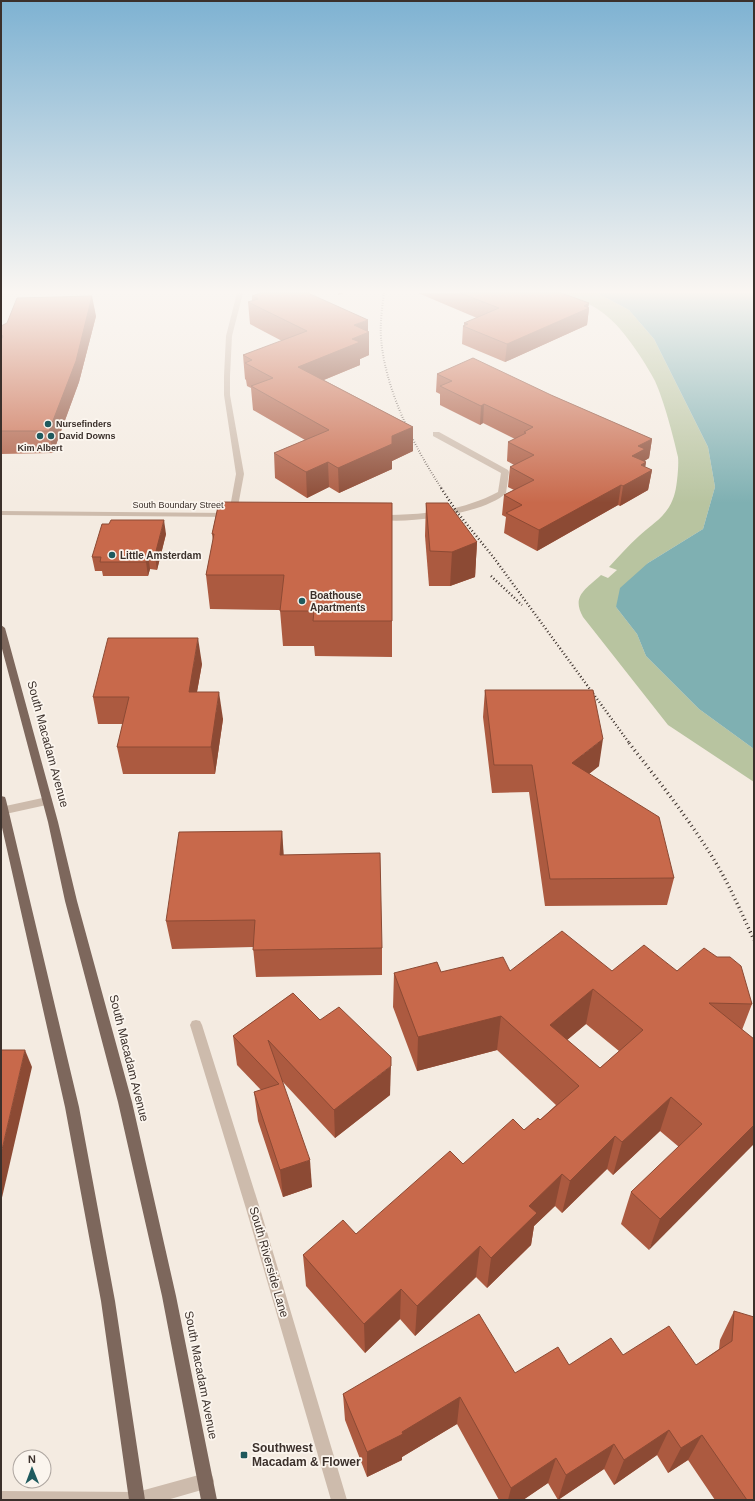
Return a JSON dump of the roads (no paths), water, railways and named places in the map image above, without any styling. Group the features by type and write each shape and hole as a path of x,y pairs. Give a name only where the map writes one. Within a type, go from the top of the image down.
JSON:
{"main road":[{"name":"South Macadam Avenue","path":"1,628 47,801 71,901 125,1102 170,1296 209,1500"},
{"path":"2,807 72,1107 108,1301 137,1500"}],"street":[{"name":"South Boundary Street","path":"1,513 236,515 240,474 228,401 228,363"},
{"path":"371,517 410,518 440,515 466,509 489,501 502,493 505,472 436,434"},
{"path":"2,807 47,801"},
{"name":"South Riverside Lane","path":"196,1026 254,1212 339,1500"},
{"path":"1,1499 137,1500 206,1481"}],"water":[{"path":"666,363 754,363 754,749 699,709 646,656 637,634 616,607 620,588 648,563 703,529 715,487 708,447"}],"railway":[{"path":"385,363 388,378 402,417 421,455 442,489"},
{"path":"441,488 457,512 494,558 630,744"},
{"path":"491,576 522,605"},
{"path":"629,743 662,785 713,858 730,888 754,940"}],"place":[{"name":"Nursefinders","path":"48,424"},
{"name":"Kim Albert","path":"40,436"},
{"name":"David Downs","path":"51,436"},
{"name":"Little Amsterdam","path":"112,555"},
{"name":"Boathouse Apartments","path":"302,601"},
{"name":"Southwest Macadam & Flower","path":"244,1455"}]}
